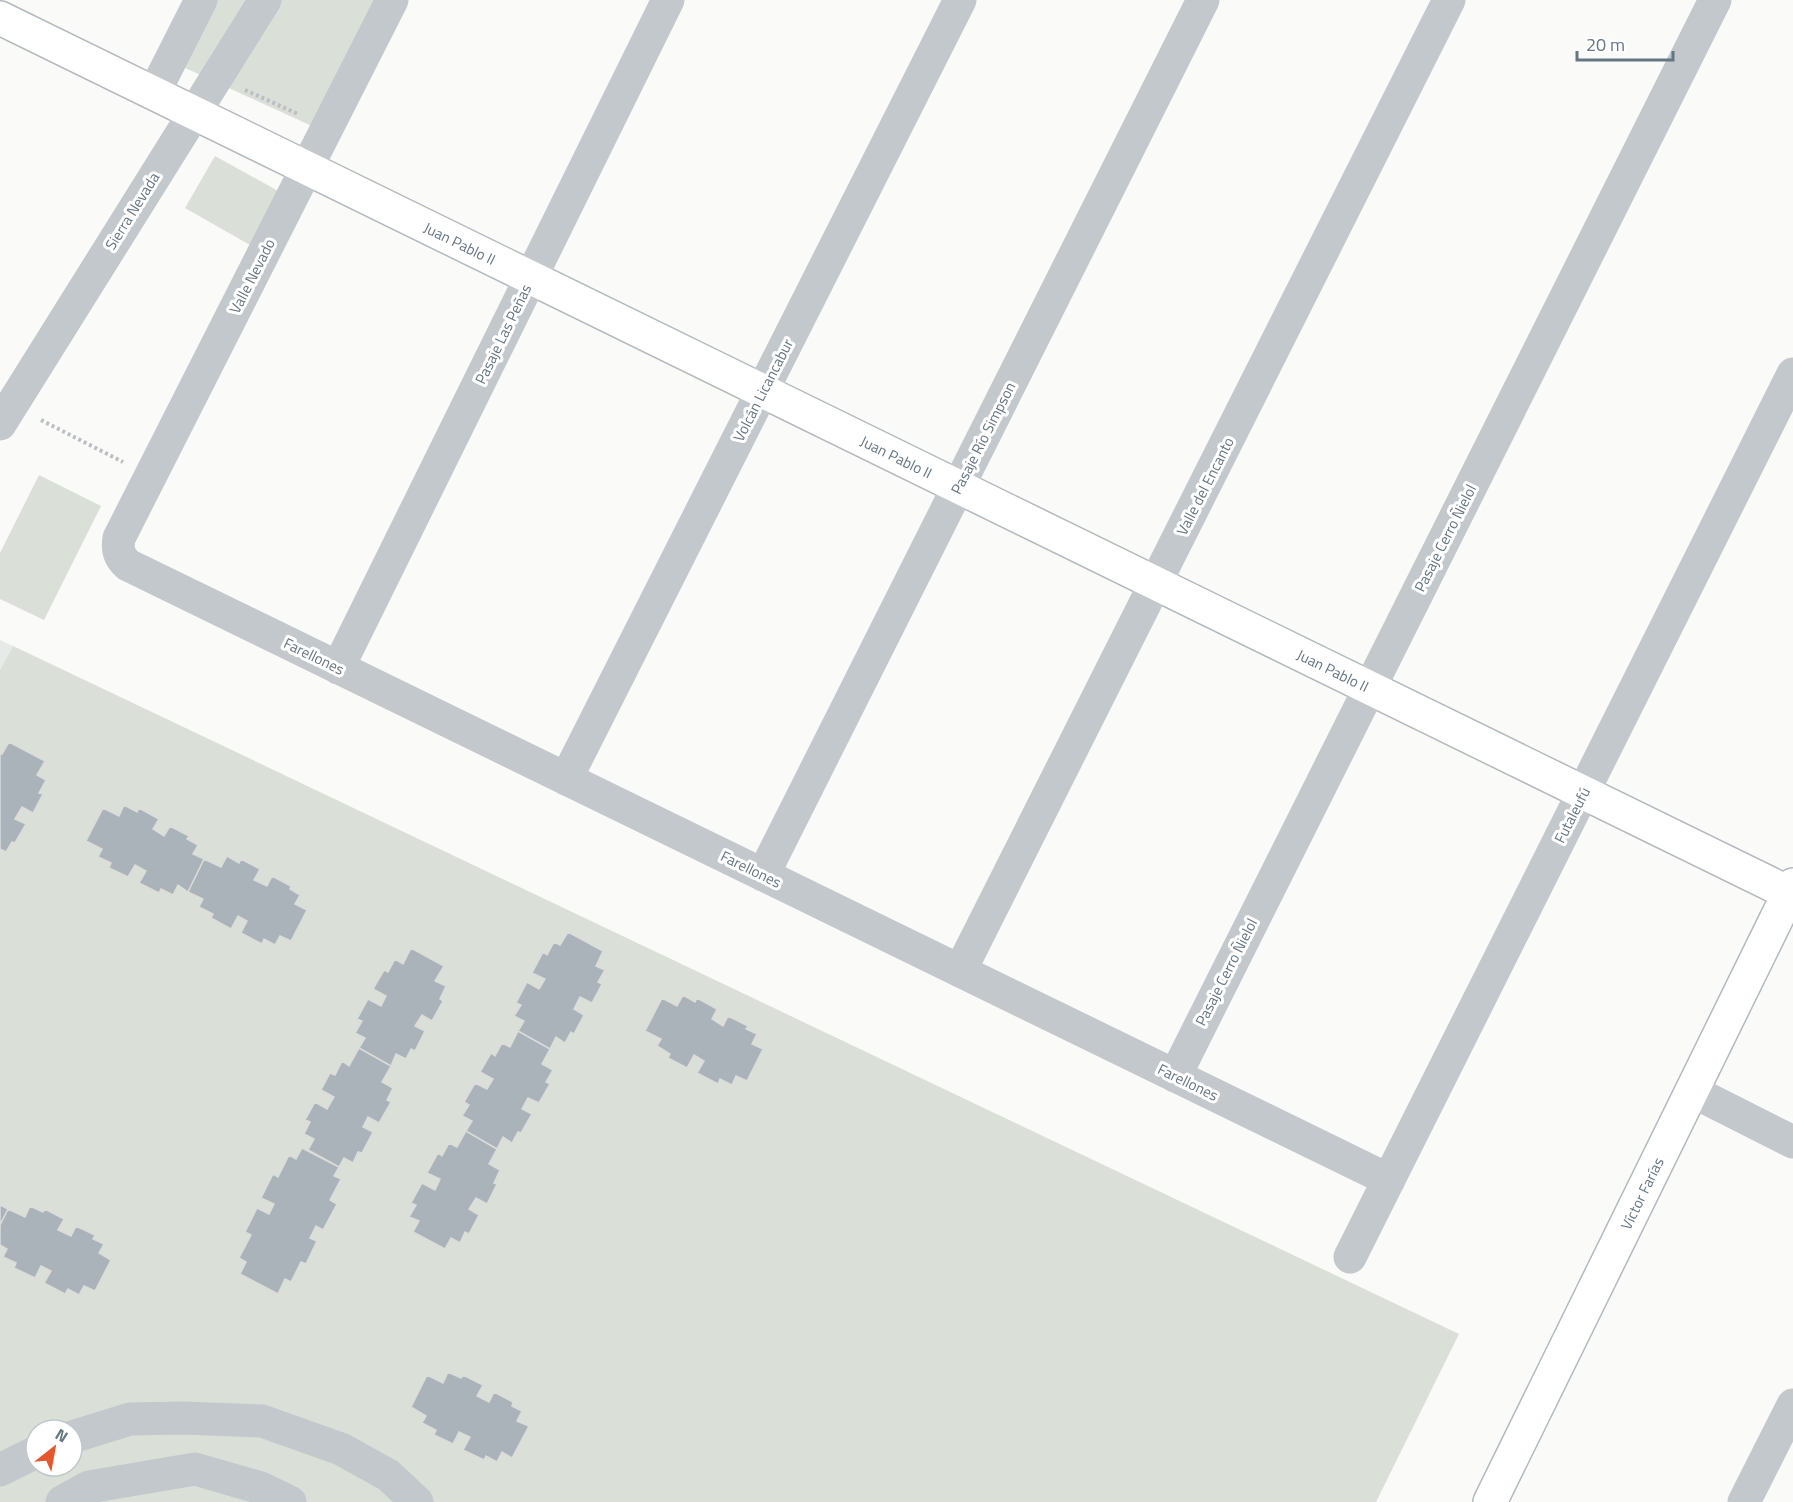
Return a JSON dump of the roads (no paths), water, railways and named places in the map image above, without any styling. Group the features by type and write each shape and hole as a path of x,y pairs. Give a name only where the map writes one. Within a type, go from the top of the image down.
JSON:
{"street":[{"path":"154,93 201,0"},
{"name":"Sierra Nevada","path":"6,414 265,0"},
{"name":"Valle Nevado","path":"118,553 119,538 392,0"},
{"name":"Pasaje Las Peñas","path":"338,668 668,0"},
{"name":"Volcán Licancabur","path":"566,779 960,0"},
{"name":"Pasaje Río Simpson","path":"763,875 1203,0"},
{"name":"Valle del Encanto","path":"960,971 1449,0"},
{"name":"Pasaje Cerro Ñielol","path":"1175,1076 1715,0"},
{"name":"Juan Pablo II","path":"0,18 1369,688 1791,891"},
{"name":"Futaleufú","path":"1350,1257 1793,374"},
{"name":"Farellones","path":"118,553 128,565 1389,1180"},
{"name":"Víctor Farías","path":"1491,1502 1791,891"},
{"path":"1692,1091 1793,1142"},
{"path":"1744,1502 1793,1405"},
{"path":"84,1433 130,1419 183,1418 262,1421 341,1449 388,1475 417,1502"},
{"path":"0,1470 24,1458"},
{"path":"62,1502 89,1487 195,1469 261,1488 290,1502"}]}
